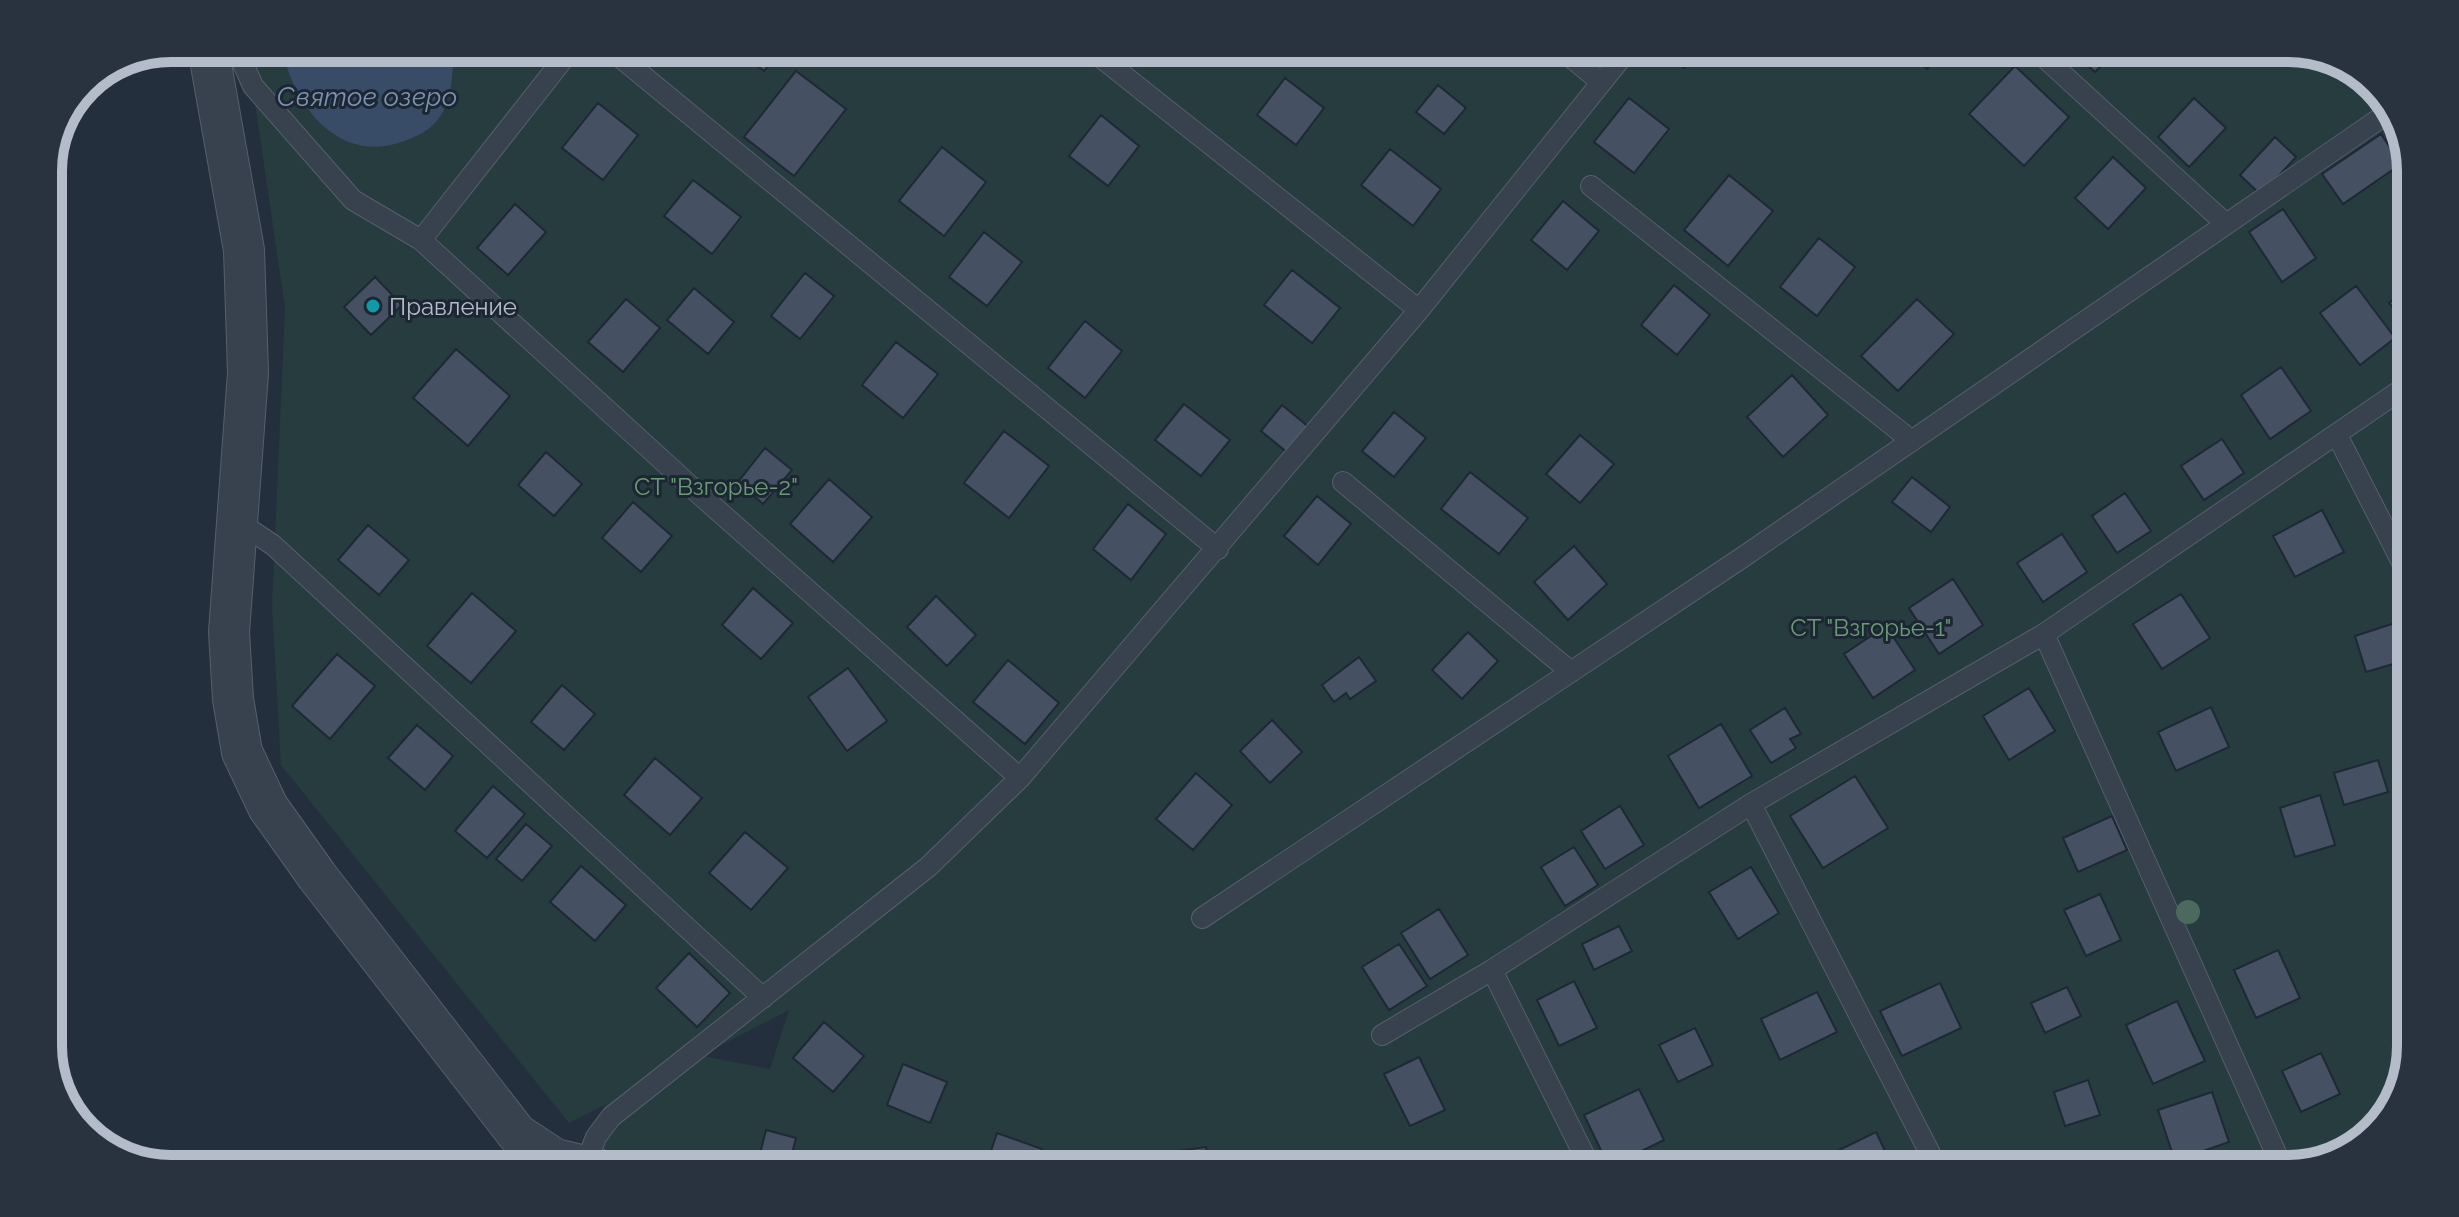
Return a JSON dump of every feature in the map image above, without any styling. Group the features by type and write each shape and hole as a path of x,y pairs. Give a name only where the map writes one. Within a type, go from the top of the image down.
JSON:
{"street":[{"path":"210,62 244,250 248,373 229,632 233,699 242,752 268,807 317,876 517,1134 549,1155"}],"lane":[{"path":"242,62 253,86 353,200 421,240 698,493 1020,778"},
{"path":"421,240 561,62"},
{"path":"626,62 1218,549"},
{"path":"1107,62 1419,310"},
{"path":"1577,62 1601,82"},
{"path":"593,1155 596,1137 611,1117 928,867 1020,778 1419,310 1617,62"},
{"path":"2049,62 2226,224"},
{"path":"1202,918 1912,441 2382,117"},
{"path":"1591,186 1912,441"},
{"path":"1382,1035 1492,970 1751,804 2044,634 2397,393"},
{"path":"2337,435 2397,553"},
{"path":"1343,482 1571,672"},
{"path":"237,521 273,545 763,998"},
{"path":"2044,634 2277,1155"},
{"path":"1751,804 1931,1155"},
{"path":"1492,970 1584,1155"}],"green space":[{"path":"249,62 2309,64 2336,73 2370,99 2386,123 2397,164 2397,1046 2393,1074 2379,1106 2360,1128 2323,1149 2288,1155 604,1155 603,1108 606,1104 569,1123 281,765 272,606 285,308","holes":["789,1010 770,1069 702,1055"]}],"water":[{"name":"Святое озеро","path":"286,62 453,62 448,100 438,120 422,133 383,146 361,145 342,139 324,127 309,111"}],"building":[{"path":"752,62 771,62 764,71"},
{"path":"1920,62 1934,62 1927,69"},
{"path":"2084,62 2105,62 2095,72"},
{"path":"2015,66 2069,117 2024,166 1969,114"},
{"path":"796,71 846,109 794,176 744,137"},
{"path":"1285,78 1324,108 1296,145 1257,115"},
{"path":"1438,85 1466,108 1444,134 1416,112"},
{"path":"1629,98 1669,129 1634,173 1594,142"},
{"path":"2194,98 2226,128 2189,167 2158,137"},
{"path":"598,103 638,135 603,180 562,148"},
{"path":"1101,115 1139,146 1108,186 1069,156"},
{"path":"2381,134 2396,156 2397,167 2343,204 2322,174"},
{"path":"2275,137 2296,157 2261,195 2240,175"},
{"path":"942,147 986,182 944,236 899,201"},
{"path":"1390,149 1441,189 1413,226 1361,185"},
{"path":"2113,157 2146,188 2108,229 2075,198"},
{"path":"1729,175 1773,211 1728,266 1684,230"},
{"path":"693,180 741,217 712,254 664,216"},
{"path":"1563,201 1599,231 1567,270 1531,240"},
{"path":"515,204 546,232 508,275 477,248"},
{"path":"2283,209 2316,258 2282,282 2249,232"},
{"path":"984,232 1022,262 987,306 949,277"},
{"path":"1819,238 1855,267 1817,316 1780,287"},
{"path":"1292,270 1340,308 1312,343 1264,305"},
{"path":"805,273 834,296 800,339 771,316"},
{"name":"Правление","path":"375,277 402,305 371,335 344,307"},
{"path":"1674,285 1710,315 1677,355 1641,325"},
{"path":"2356,286 2395,338 2360,365 2320,313"},
{"path":"694,288 734,322 708,354 667,320"},
{"path":"2397,297 2397,313 2389,303"},
{"path":"626,299 660,328 623,372 588,342"},
{"path":"1917,299 1954,334 1898,391 1861,356"},
{"path":"1085,321 1122,351 1085,398 1048,368"},
{"path":"896,342 938,374 903,418 862,385"},
{"path":"456,349 510,396 468,446 413,398"},
{"path":"2281,367 2311,411 2270,439 2241,395"},
{"path":"1792,375 1828,415 1783,457 1747,417"},
{"path":"1184,404 1230,440 1201,476 1155,440"},
{"path":"1282,405 1310,428 1289,454 1261,431"},
{"path":"1394,412 1426,438 1394,477 1362,451"},
{"path":"1004,431 1049,466 1009,518 964,483"},
{"path":"1580,435 1614,464 1580,503 1546,474"},
{"path":"2222,439 2244,473 2204,500 2181,466"},
{"path":"765,448 792,470 763,504 738,482"},
{"path":"546,452 582,484 554,516 518,485"},
{"path":"1470,472 1528,518 1499,554 1441,509"},
{"path":"1912,477 1950,507 1931,532 1892,502"},
{"path":"829,479 872,517 833,562 790,524"},
{"path":"2125,493 2151,531 2117,553 2092,516"},
{"path":"1317,496 1351,524 1318,565 1284,536"},
{"path":"633,502 672,536 641,572 602,538"},
{"path":"1128,504 1166,534 1131,580 1093,549"},
{"path":"2322,510 2344,552 2295,577 2273,536"},
{"path":"368,525 409,560 379,595 338,560"},
{"path":"2062,534 2087,572 2043,602 2017,563"},
{"path":"1574,546 1607,584 1568,620 1534,582"},
{"path":"1953,579 1983,625 1939,654 1909,608"},
{"path":"753,588 793,623 761,659 722,625"},
{"path":"472,593 516,631 471,683 427,646"},
{"path":"2181,594 2210,638 2162,669 2133,624"},
{"path":"936,596 976,635 947,666 907,627"},
{"path":"2397,622 2397,663 2366,672 2355,636"},
{"path":"1886,626 1915,670 1873,698 1844,654"},
{"path":"1468,632 1498,661 1462,699 1432,670"},
{"path":"337,654 375,686 330,739 292,706"},
{"path":"1359,657 1376,681 1350,699 1346,693 1334,702 1322,685"},
{"path":"1008,660 1059,703 1025,744 973,702"},
{"path":"848,668 887,721 847,751 808,697"},
{"path":"562,685 595,714 564,750 531,722"},
{"path":"2029,688 2055,731 2009,760 1983,716"},
{"path":"2211,707 2229,747 2176,771 2158,732"},
{"path":"1785,708 1801,734 1790,739 1796,748 1771,763 1750,730"},
{"path":"1272,720 1302,752 1270,783 1240,751"},
{"path":"1721,724 1752,776 1699,808 1668,756"},
{"path":"417,725 453,756 425,790 388,758"},
{"path":"655,758 702,798 670,835 624,795"},
{"path":"2378,760 2388,792 2344,805 2334,773"},
{"path":"1196,773 1232,805 1193,850 1156,819"},
{"path":"1855,776 1888,828 1823,868 1790,816"},
{"path":"493,786 525,814 487,858 455,831"},
{"path":"2320,795 2335,845 2295,857 2280,808"},
{"path":"1620,806 1644,845 1605,869 1581,831"},
{"path":"2112,816 2127,850 2078,872 2063,838"},
{"path":"526,824 552,846 522,881 496,859"},
{"path":"745,832 788,868 751,910 709,873"},
{"path":"1574,847 1598,885 1565,906 1541,867"},
{"path":"581,866 626,905 595,941 550,902"},
{"path":"1751,867 1779,913 1738,939 1709,892"},
{"path":"2100,894 2121,940 2086,956 2064,910"},
{"path":"1439,909 1468,955 1430,979 1401,933"},
{"path":"1619,926 1632,951 1594,970 1582,944"},
{"path":"1399,944 1427,986 1389,1010 1362,967"},
{"path":"2278,950 2300,998 2256,1018 2234,970"},
{"path":"689,953 730,993 697,1027 656,988"},
{"path":"1574,981 1597,1028 1559,1046 1537,1000"},
{"path":"1940,983 1961,1028 1902,1056 1880,1011"},
{"path":"2067,987 2081,1016 2045,1033 2031,1003"},
{"path":"1817,992 1837,1032 1780,1060 1761,1019"},
{"path":"2177,1001 2205,1061 2153,1084 2126,1025"},
{"path":"824,1022 864,1056 833,1092 793,1058"},
{"path":"1695,1028 1713,1065 1678,1082 1659,1045"},
{"path":"2321,1053 2340,1094 2301,1112 2282,1071"},
{"path":"1419,1057 1445,1110 1410,1126 1384,1074"},
{"path":"903,1064 947,1082 930,1123 887,1105"},
{"path":"2088,1080 2100,1115 2065,1126 2054,1092"},
{"path":"1639,1089 1664,1140 1633,1155 1603,1155 1584,1115"},
{"path":"2212,1092 2229,1142 2192,1155 2173,1155 2158,1110"},
{"path":"766,1130 796,1138 792,1155 760,1155"},
{"path":"1876,1132 1887,1155 1836,1155 1835,1152"},
{"path":"997,1133 1042,1149 1040,1155 990,1155"},
{"path":"1206,1147 1207,1155 1169,1155 1169,1152"}],"place":[{"name":"Правление","path":"373,306"}],"park label":[{"name":"СТ \"Взгорье-2\"","path":"716,486"},
{"name":"СТ \"Взгорье-1\"","path":"1871,627"}]}
